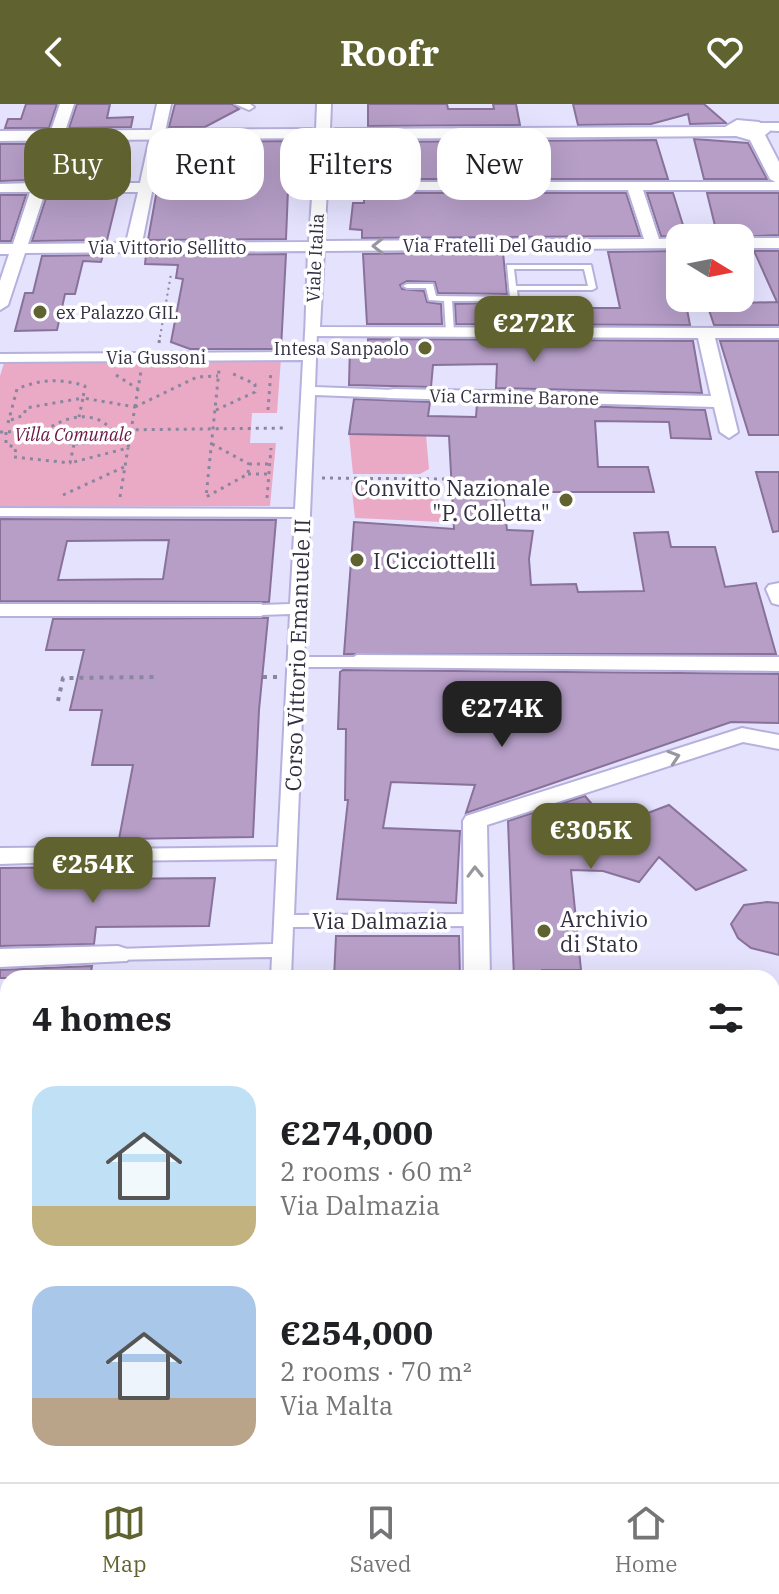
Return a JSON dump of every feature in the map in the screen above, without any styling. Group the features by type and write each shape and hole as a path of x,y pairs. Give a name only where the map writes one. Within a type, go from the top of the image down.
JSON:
{"street":[{"path":"60,128 67,104"},
{"path":"158,128 164,104"},
{"name":"Viale Italia","path":"323,128 324,104"},
{"path":"743,104 779,179"},
{"path":"421,134 733,132 779,127"},
{"path":"0,136 24,136"},
{"path":"133,247 147,176"},
{"path":"421,186 779,186"},
{"path":"634,186 653,244"},
{"path":"0,188 24,188"},
{"path":"131,188 147,188"},
{"path":"0,305 35,200"},
{"name":"Viale Italia","path":"311,332 318,200"},
{"path":"754,243 779,243"},
{"name":"Via Fratelli Del Gaudio","path":"315,247 666,244"},
{"name":"Via Vittorio Sellitto","path":"0,249 315,247"},
{"path":"311,332 779,333"},
{"name":"Corso Vittorio Emanuele II","path":"282,970 311,332"},
{"path":"705,333 729,432"},
{"name":"Via Gussoni","path":"0,358 311,356"},
{"name":"Via Carmine Barone","path":"308,391 721,402"},
{"path":"0,512 303,513"},
{"path":"0,610 298,609"},
{"path":"296,662 779,664"},
{"name":"Via Dalmazia","path":"477,970 475,821 742,735 779,742"},
{"path":"0,856 288,853"},
{"name":"Via Dalmazia","path":"284,921 476,920"},
{"path":"0,958 283,950"}],"lane":[{"path":"407,286 430,286 432,298 514,299 510,267 588,267 592,288 513,288"},
{"path":"448,299 450,332"}],"path":[{"path":"157,357 171,274"},
{"path":"268,410 272,356"},
{"path":"134,497 119,497 142,368"},
{"path":"255,392 255,384 219,368 206,497 248,474 269,474"},
{"path":"8,423 24,415 26,408 83,398 106,399 118,406 135,407 197,377 219,376"},
{"path":"79,417 85,386 61,378 44,378 17,389 3,432 6,444 16,448 14,457 70,463 93,461 112,449 128,448"},
{"path":"216,410 255,392 269,392"},
{"path":"3,432 45,431 58,421 79,417 99,419 112,430"},
{"path":"45,431 52,440 74,444 96,442 112,430 306,428"},
{"path":"70,463 74,444"},
{"path":"212,444 249,464 270,464"},
{"path":"266,512 271,448"},
{"path":"248,474 249,464"},
{"path":"35,512 37,507 125,466"},
{"path":"304,479 447,479"},
{"path":"58,701 63,678 159,677"}],"green space":[{"name":"Villa Comunale","path":"281,358 277,413 252,413 250,443 276,443 270,506 0,507 0,376 5,360"},
{"path":"349,434 426,435 429,469 420,474 353,474"},
{"path":"351,482 420,483 437,491 442,522 355,518"}],"building":[{"path":"26,104 57,104 49,128 5,128 8,119 21,119"},
{"path":"77,104 110,104 107,118 133,117 131,127 69,128"},
{"path":"175,104 232,104 239,109 205,127 169,127"},
{"path":"368,104 447,104 448,109 494,109 493,104 516,104 520,125 368,126"},
{"path":"573,104 704,104 726,123 690,124 688,114 651,124 578,125"},
{"path":"694,139 748,143 767,179 704,179"},
{"path":"656,140 668,179 551,179 551,141"},
{"path":"264,141 280,141 280,200 288,200 286,239 148,240 155,200 264,200"},
{"path":"421,142 437,142 437,179 421,179"},
{"path":"0,144 24,144 24,180 0,181"},
{"path":"421,193 437,193 437,200 551,200 551,193 626,193 640,236 362,238 362,230 350,229 353,203 364,203 364,200 421,200"},
{"path":"647,193 673,193 683,224 666,224 666,236 661,236"},
{"path":"707,193 779,193 779,235 754,236 754,224 715,224"},
{"path":"0,195 24,195 11,241 0,241"},
{"path":"45,200 117,200 107,240 32,241"},
{"path":"666,251 666,312 688,312 690,325 456,324 455,304 569,301 570,308 620,308 608,252"},
{"path":"754,251 779,251 779,325 714,325 710,312 754,312 754,303 777,302"},
{"path":"503,252 507,294 438,293 435,282 407,281 400,285 402,289 424,291 427,302 441,304 442,324 367,324 363,254"},
{"path":"286,254 281,349 190,349 171,342 183,279 176,278 178,265 145,264 146,255"},
{"name":"ex Palazzo GIL","path":"103,255 101,262 83,261 75,294 65,294 57,330 15,331 25,293 33,293 42,256"},
{"path":"368,339 693,341 702,393 496,388 497,364 433,365 431,387 349,385 350,346 368,346"},
{"path":"720,341 779,341 779,435 749,435"},
{"path":"354,399 430,402 428,416 476,417 477,403 705,410 711,439 671,438 669,422 595,421 598,467 648,467 654,492 503,492 507,530 533,531 529,559 531,585 576,584 578,592 644,591 634,533 668,532 671,547 715,547 725,587 756,583 776,654 344,654 354,522 454,529 449,436 349,434"},
{"path":"756,472 779,472 779,531 773,532"},
{"path":"0,519 276,520 269,602 0,601","holes":["169,540 163,579 58,580 67,541"]},
{"path":"268,618 259,710 253,837 119,839 133,765 92,765 102,710 70,710 84,650 46,650 53,619"},
{"path":"340,672 779,674 779,723 731,722 466,813 475,785 391,782 383,828 460,831 456,903 337,899 348,800 345,800 346,729 338,729"},
{"path":"585,796 611,827 669,805 746,870 696,890 659,857 639,882 603,871 571,870 581,970 514,970 508,821"},
{"path":"95,867 93,879 215,878 209,926 96,927 94,944 0,946 0,868"},
{"path":"779,903 779,955 751,948 738,938 731,924 744,905"},
{"path":"336,936 459,936 460,970 334,970"},
{"path":"92,966 91,970 0,970"}],"place":[{"name":"ex Palazzo GIL","path":"40,312"},
{"name":"Intesa Sanpaolo","path":"425,348"},
{"name":"Convitto Nazionale \"P. Colletta\"","path":"566,500"},
{"name":"I Cicciottelli","path":"357,560"},
{"name":"Archivio di Stato","path":"544,931"}]}
